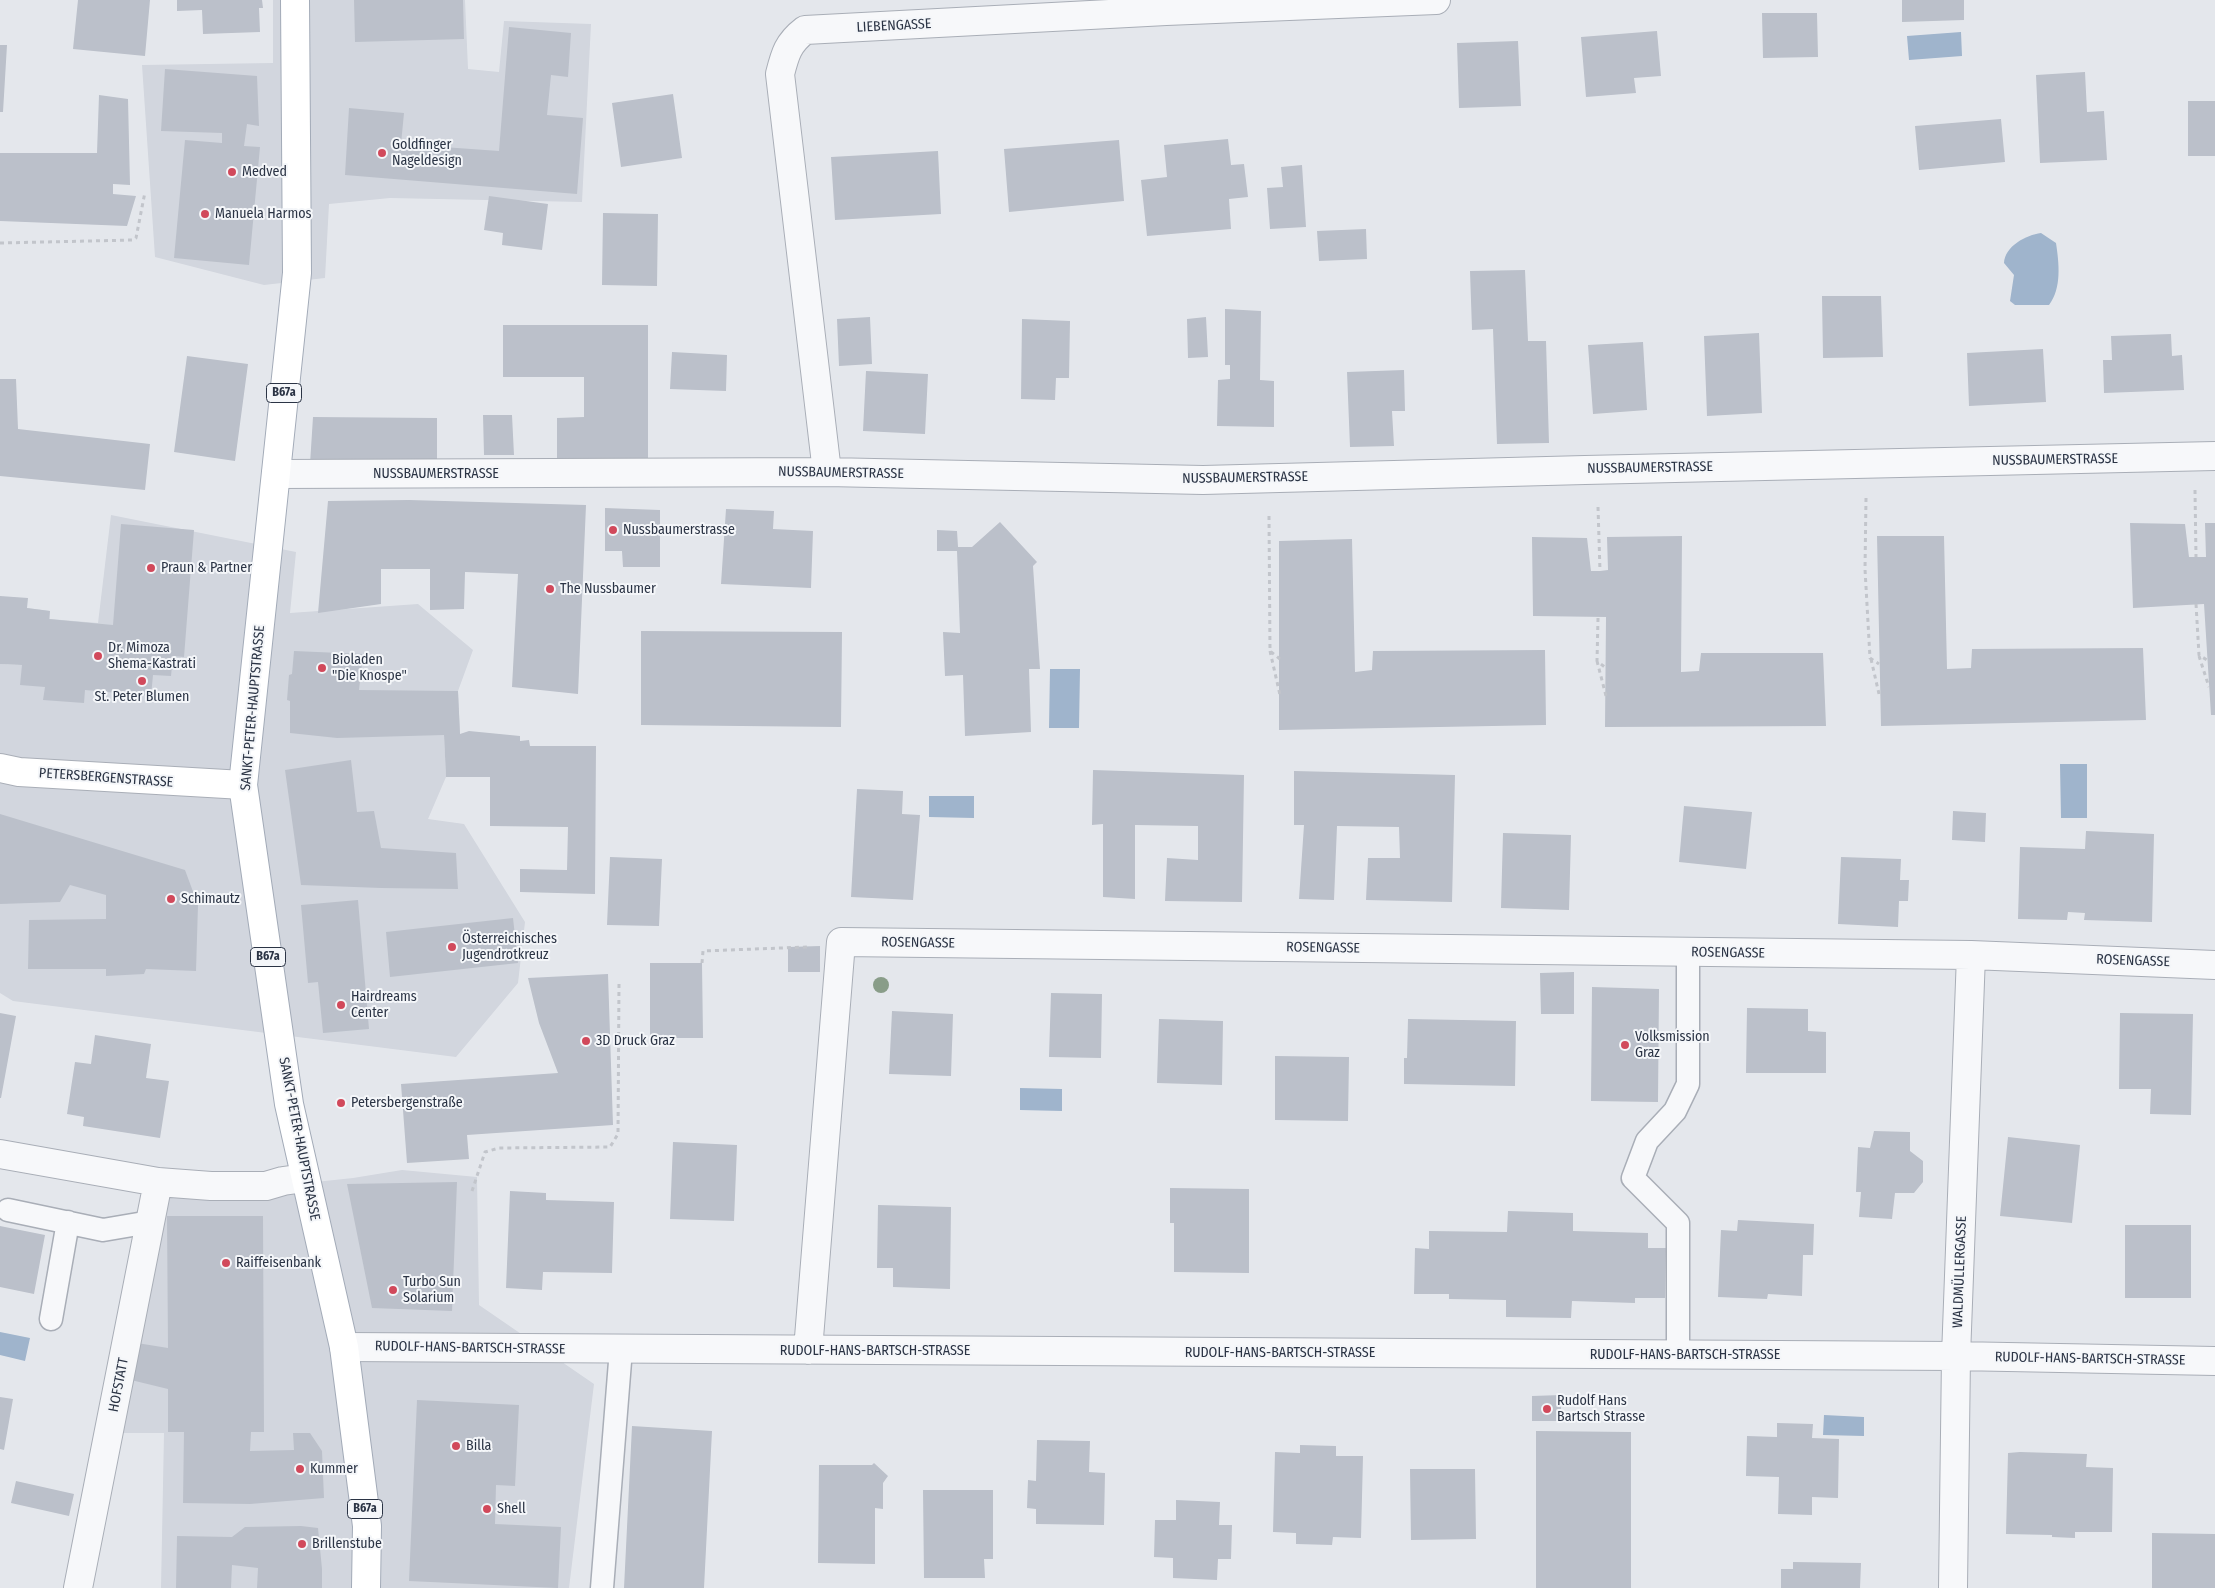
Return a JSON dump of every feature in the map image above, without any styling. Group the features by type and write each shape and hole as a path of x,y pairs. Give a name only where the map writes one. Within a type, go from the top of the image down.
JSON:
{"main road":[{"name":"SANKT-PETER-HAUPTSTRASSE","path":"295,0 297,273 243,785 289,1104 344,1347 367,1526 366,1588"},
{"name":"PETERSBERGENSTRASSE","path":"0,768 19,772 243,785"}],"street":[{"name":"LIEBENGASSE","path":"827,472 780,74 785,53 793,39 806,30 1436,0"},
{"name":"NUSSBAUMERSTRASSE","path":"276,474 827,472 1203,480 1594,469 2215,456"},
{"name":"ROSENGASSE","path":"841,947 841,942 1971,955 2215,965"},
{"path":"808,1350 841,947"},
{"name":"WALDMÜLLERGASSE","path":"1953,1588 1956,1356 1971,955"},
{"path":"0,1154 158,1182 211,1186 266,1186 283,1181 306,1178"},
{"name":"HOFSTATT","path":"78,1588 158,1182"},
{"name":"RUDOLF-HANS-BARTSCH-STRASSE","path":"344,1347 1956,1356 2215,1361"}],"lane":[{"path":"1678,1355 1678,1223 1633,1178 1647,1141 1675,1111 1688,1084 1688,952"},
{"path":"8,1210 103,1230 150,1222"},
{"path":"50,1319 68,1222"},
{"path":"602,1588 621,1349"}],"path":[{"path":"0,243 134,240 136,238 145,192"},
{"path":"2195,484 2196,557"},
{"path":"1866,498 1865,569 1870,658 1879,694"},
{"path":"1598,507 1600,571"},
{"path":"1269,516 1270,650 1280,695"},
{"path":"2196,604 2199,655 2209,687"},
{"path":"1598,618 1597,661 1606,696"},
{"path":"1270,650 1280,659"},
{"path":"2199,655 2208,660"},
{"path":"1870,658 1879,664"},
{"path":"1597,661 1606,668"},
{"path":"702,963 703,951 788,947 841,947"},
{"path":"472,1191 485,1152 499,1148 610,1147 618,1134 619,982"}],"shaded area":[{"path":"273,0 465,0 468,69 499,72 504,21 591,24 582,202 390,198 329,204 325,278 264,285 155,257 142,65 273,63"},
{"path":"111,515 296,552 290,613 418,604 473,650 458,691 460,734 444,735 446,777 428,819 464,824 525,922 518,983 456,1057 13,1001 0,993 0,664 22,665 27,608 50,611 50,619 98,623"},
{"path":"402,1170 477,1177 479,1305 594,1384 569,1588 161,1588 164,1433 119,1433 165,1198 353,1178"}],"water":[{"path":"1961,32 1962,56 1909,60 1907,36"},
{"path":"2041,233 2056,243 2059,267 2056,291 2049,305 2015,305 2010,301 2014,275 2004,263 2005,257 2017,242"},
{"path":"1050,669 1080,669 1079,728 1049,728"},
{"path":"2060,764 2087,764 2087,818 2061,818"},
{"path":"929,796 974,796 974,818 929,817"},
{"path":"1020,1088 1062,1089 1062,1111 1020,1110"},
{"path":"0,1332 30,1338 25,1361 0,1355"},
{"path":"1824,1415 1864,1417 1864,1436 1823,1435"}],"building":[{"path":"78,0 150,0 145,56 73,49"},
{"path":"177,0 262,0 263,8 259,8 260,32 203,34 202,10 177,11"},
{"path":"354,0 463,0 464,39 355,42"},
{"path":"1902,0 1964,0 1964,20 1902,22"},
{"path":"1762,13 1817,13 1818,57 1763,58"},
{"path":"509,27 571,33 568,77 551,75 547,115 583,118 577,194 345,175 349,108 404,113 401,144 499,151"},
{"path":"1657,31 1661,76 1634,78 1636,93 1586,97 1581,37"},
{"path":"1518,41 1521,106 1459,108 1457,43"},
{"path":"0,45 7,45 3,112 0,112"},
{"path":"165,69 257,76 259,126 247,124 244,146 260,147 249,265 174,258 185,140 222,143 222,133 161,131"},
{"path":"2085,72 2087,112 2104,111 2107,160 2040,163 2036,75"},
{"path":"673,94 682,158 621,167 612,103"},
{"path":"99,95 128,99 130,185 113,184 113,194 136,196 127,226 0,221 0,153 97,153"},
{"path":"2188,101 2215,101 2215,156 2188,156"},
{"path":"2001,119 2005,162 1919,170 1915,126"},
{"path":"1228,139 1231,165 1244,164 1248,197 1229,199 1231,229 1147,236 1141,180 1167,177 1164,145"},
{"path":"1119,140 1124,201 1009,212 1004,149"},
{"path":"938,151 941,214 835,220 831,157"},
{"path":"1302,165 1306,227 1270,229 1267,188 1283,187 1281,167"},
{"path":"489,196 548,204 542,250 502,245 503,233 484,230"},
{"path":"603,213 658,214 657,286 602,285"},
{"path":"1366,229 1367,259 1319,261 1317,231"},
{"path":"1525,270 1528,341 1546,341 1549,443 1497,444 1493,329 1472,330 1470,271"},
{"path":"1822,296 1881,296 1883,357 1823,358"},
{"path":"1225,309 1261,311 1260,380 1274,381 1274,427 1217,426 1218,380 1230,379 1230,365 1225,365"},
{"path":"870,317 872,364 839,366 837,319"},
{"path":"1206,317 1208,357 1188,358 1187,319"},
{"path":"1022,319 1070,321 1069,378 1056,378 1055,400 1021,399"},
{"path":"503,325 648,325 648,460 557,460 557,418 584,417 584,377 503,377"},
{"path":"1759,333 1762,413 1707,416 1704,336"},
{"path":"2171,334 2172,356 2182,355 2184,390 2104,393 2103,360 2112,360 2111,336"},
{"path":"1643,342 1647,410 1593,414 1588,345"},
{"path":"2043,349 2046,402 1969,406 1967,353"},
{"path":"672,352 727,355 726,391 670,389"},
{"path":"187,356 248,364 235,461 174,452"},
{"path":"1404,370 1405,411 1392,411 1394,446 1350,447 1347,372"},
{"path":"866,371 928,374 925,434 863,431"},
{"path":"0,379 16,379 18,429 150,444 145,490 0,476"},
{"path":"483,415 512,415 514,455 484,455"},
{"path":"313,417 437,418 437,464 310,464"},
{"name":"The Nussbaumer","path":"409,500 586,505 578,694 512,687 518,574 465,572 464,609 430,610 430,569 381,569 381,604 318,613 328,501"},
{"path":"605,508 660,510 660,567 623,567 622,551 605,551"},
{"path":"726,509 774,511 773,529 813,531 811,588 721,584"},
{"path":"1000,522 1037,562 1033,566 1040,669 1029,669 1031,732 965,736 963,675 945,676 943,632 960,633 957,551 937,551 937,530 957,531 958,547 972,547"},
{"path":"2130,523 2185,524 2189,557 2206,557 2205,523 2215,523 2215,715 2211,715 2204,604 2133,608"},
{"path":"121,524 194,530 184,657 173,656 171,676 153,675 151,696 85,690 84,703 43,700 45,687 20,685 22,665 0,664 0,596 28,598 27,608 50,611 49,619 113,625"},
{"path":"1682,536 1681,672 1699,671 1701,653 1823,653 1826,726 1605,727 1606,617 1533,616 1532,537 1587,538 1591,571 1600,571 1608,570 1607,537"},
{"path":"1877,536 1944,536 1947,669 1971,668 1972,649 2143,648 2146,720 1881,726"},
{"path":"1352,539 1355,672 1372,670 1373,651 1545,650 1546,725 1279,730 1279,541"},
{"path":"641,631 842,632 841,727 641,725"},
{"path":"294,651 363,654 359,690 458,691 460,734 469,731 520,736 520,741 529,740 530,746 596,746 595,894 520,892 520,869 567,870 568,827 490,826 490,777 446,777 444,735 337,738 290,733 290,701 287,700 289,675 292,674"},
{"path":"351,760 357,812 374,811 381,848 456,853 458,889 301,885 285,770"},
{"path":"1093,770 1244,775 1242,902 1165,901 1167,858 1198,860 1198,826 1135,825 1135,899 1103,897 1103,824 1092,825"},
{"path":"1294,771 1455,775 1452,902 1366,900 1368,858 1400,858 1399,827 1337,826 1334,900 1299,899 1304,825 1294,825"},
{"path":"857,789 903,791 902,814 920,815 913,900 851,897"},
{"path":"1684,806 1752,812 1746,869 1679,862"},
{"path":"1953,811 1986,813 1985,842 1952,840"},
{"path":"0,814 185,870 198,905 196,971 146,969 144,974 106,976 106,969 28,969 29,920 106,919 106,895 70,885 60,902 0,904"},
{"path":"2086,831 2154,834 2152,922 2084,920 2085,913 2068,912 2067,920 2018,919 2020,847 2085,849"},
{"path":"1503,833 1571,835 1569,910 1501,908"},
{"path":"610,857 662,859 659,926 607,925"},
{"path":"1841,857 1901,859 1900,880 1909,880 1908,901 1899,901 1898,927 1838,924"},
{"path":"358,900 369,1029 323,1033 318,982 308,983 301,905"},
{"name":"Österreichisches Jugendrotkreuz","path":"513,918 518,963 390,977 386,932"},
{"path":"820,946 820,972 788,972 788,947"},
{"path":"650,963 702,963 703,1038 650,1038"},
{"path":"1574,972 1574,1014 1541,1014 1540,973"},
{"path":"608,974 613,1125 467,1135 469,1159 407,1163 401,1084 558,1073 539,1023 528,978"},
{"name":"Volksmission Graz","path":"1592,987 1659,989 1658,1102 1591,1101"},
{"path":"1051,993 1102,994 1101,1058 1049,1057"},
{"path":"1747,1008 1808,1009 1808,1031 1826,1032 1826,1073 1746,1073"},
{"path":"892,1011 953,1014 951,1076 889,1074"},
{"path":"0,1013 16,1016 1,1098 0,1098"},
{"path":"2120,1013 2193,1014 2191,1115 2150,1114 2151,1089 2119,1089"},
{"path":"1159,1019 1223,1021 1222,1085 1157,1083"},
{"path":"1408,1019 1516,1021 1515,1086 1404,1084 1404,1058 1407,1058"},
{"path":"95,1035 151,1044 146,1078 169,1081 160,1138 83,1126 84,1117 67,1114 75,1062 91,1064"},
{"path":"1275,1056 1349,1057 1348,1121 1275,1120"},
{"path":"1874,1131 1910,1132 1910,1151 1923,1161 1923,1182 1914,1193 1895,1193 1892,1219 1859,1217 1861,1192 1856,1192 1858,1147 1870,1148"},
{"path":"2008,1137 2080,1145 2072,1223 2000,1216"},
{"path":"673,1142 737,1145 734,1221 670,1219"},
{"path":"457,1182 452,1311 372,1308 347,1184"},
{"path":"1170,1188 1249,1189 1249,1273 1174,1272 1174,1223 1170,1223"},
{"path":"510,1191 546,1193 546,1200 614,1202 612,1273 543,1272 542,1290 506,1288"},
{"path":"878,1205 951,1207 950,1289 893,1287 893,1268 877,1268"},
{"path":"1508,1211 1573,1213 1573,1231 1648,1233 1648,1248 1666,1248 1665,1298 1635,1298 1635,1303 1572,1301 1571,1318 1506,1317 1506,1300 1449,1299 1449,1294 1414,1294 1415,1248 1429,1249 1429,1231 1507,1232"},
{"path":"167,1216 263,1216 264,1432 251,1432 250,1451 294,1450 293,1433 310,1433 322,1451 324,1498 250,1504 183,1503 184,1432 168,1432 168,1389 131,1380 137,1343 168,1348"},
{"path":"1738,1220 1814,1224 1813,1255 1803,1255 1802,1296 1768,1294 1767,1299 1718,1297 1721,1230 1737,1231"},
{"path":"2125,1225 2191,1225 2191,1298 2125,1298"},
{"path":"0,1226 45,1235 34,1294 0,1287"},
{"name":"Rudolf Hans Bartsch Strasse","path":"1561,1395 1561,1421 1532,1421 1532,1396"},
{"path":"0,1397 13,1399 4,1450 0,1449"},
{"path":"417,1400 519,1405 515,1486 496,1485 495,1524 561,1527 558,1588 409,1581"},
{"path":"1777,1423 1813,1424 1812,1438 1839,1439 1838,1498 1812,1497 1812,1515 1778,1514 1779,1477 1746,1476 1747,1436 1777,1437"},
{"path":"632,1426 712,1431 704,1588 624,1588"},
{"path":"1536,1431 1631,1432 1631,1588 1536,1588"},
{"path":"1037,1440 1090,1441 1089,1472 1105,1473 1104,1525 1036,1524 1036,1509 1027,1508 1028,1480 1036,1481"},
{"path":"1300,1445 1336,1446 1336,1456 1363,1456 1361,1538 1333,1537 1332,1545 1296,1544 1296,1533 1273,1532 1275,1452 1300,1453"},
{"path":"2008,1453 2087,1454 2086,1467 2113,1468 2112,1532 2075,1532 2075,1538 2052,1537 2052,1535 2006,1534"},
{"path":"874,1463 888,1476 883,1483 883,1509 875,1508 875,1564 818,1563 819,1465 872,1465"},
{"path":"1410,1469 1475,1469 1476,1539 1411,1540"},
{"path":"16,1481 74,1494 69,1516 11,1503"},
{"path":"923,1490 993,1490 993,1559 984,1559 985,1578 924,1578"},
{"path":"1176,1500 1220,1502 1219,1525 1232,1525 1231,1559 1218,1559 1217,1580 1173,1578 1173,1558 1154,1557 1155,1520 1176,1520"},
{"path":"301,1526 318,1528 322,1588 257,1588 258,1568 232,1565 231,1588 176,1588 177,1536 232,1537 245,1527"},
{"path":"2152,1533 2215,1534 2215,1588 2152,1588"},
{"path":"1793,1562 1861,1563 1860,1588 1781,1588 1781,1569 1793,1569"}],"place":[{"name":"Goldfinger Nageldesign","path":"382,153"},
{"name":"Medved","path":"232,172"},
{"name":"Manuela Harmos","path":"205,214"},
{"name":"Nussbaumerstrasse","path":"613,530"},
{"name":"Praun & Partner","path":"151,568"},
{"name":"The Nussbaumer","path":"550,589"},
{"name":"Dr. Mimoza Shema-Kastrati","path":"98,656"},
{"name":"Bioladen \"Die Knospe\"","path":"322,668"},
{"name":"St. Peter Blumen","path":"142,681"},
{"name":"Schimautz","path":"171,899"},
{"name":"Österreichisches Jugendrotkreuz","path":"452,947"},
{"name":"Hairdreams Center","path":"341,1005"},
{"name":"3D Druck Graz","path":"586,1041"},
{"name":"Volksmission Graz","path":"1625,1045"},
{"name":"Petersbergenstraße","path":"341,1103"},
{"name":"Raiffeisenbank","path":"226,1263"},
{"name":"Turbo Sun Solarium","path":"393,1290"},
{"name":"Rudolf Hans Bartsch Strasse","path":"1547,1409"},
{"name":"Billa","path":"456,1446"},
{"name":"Kummer","path":"300,1469"},
{"name":"Shell","path":"487,1509"},
{"name":"Brillenstube","path":"302,1544"}]}
